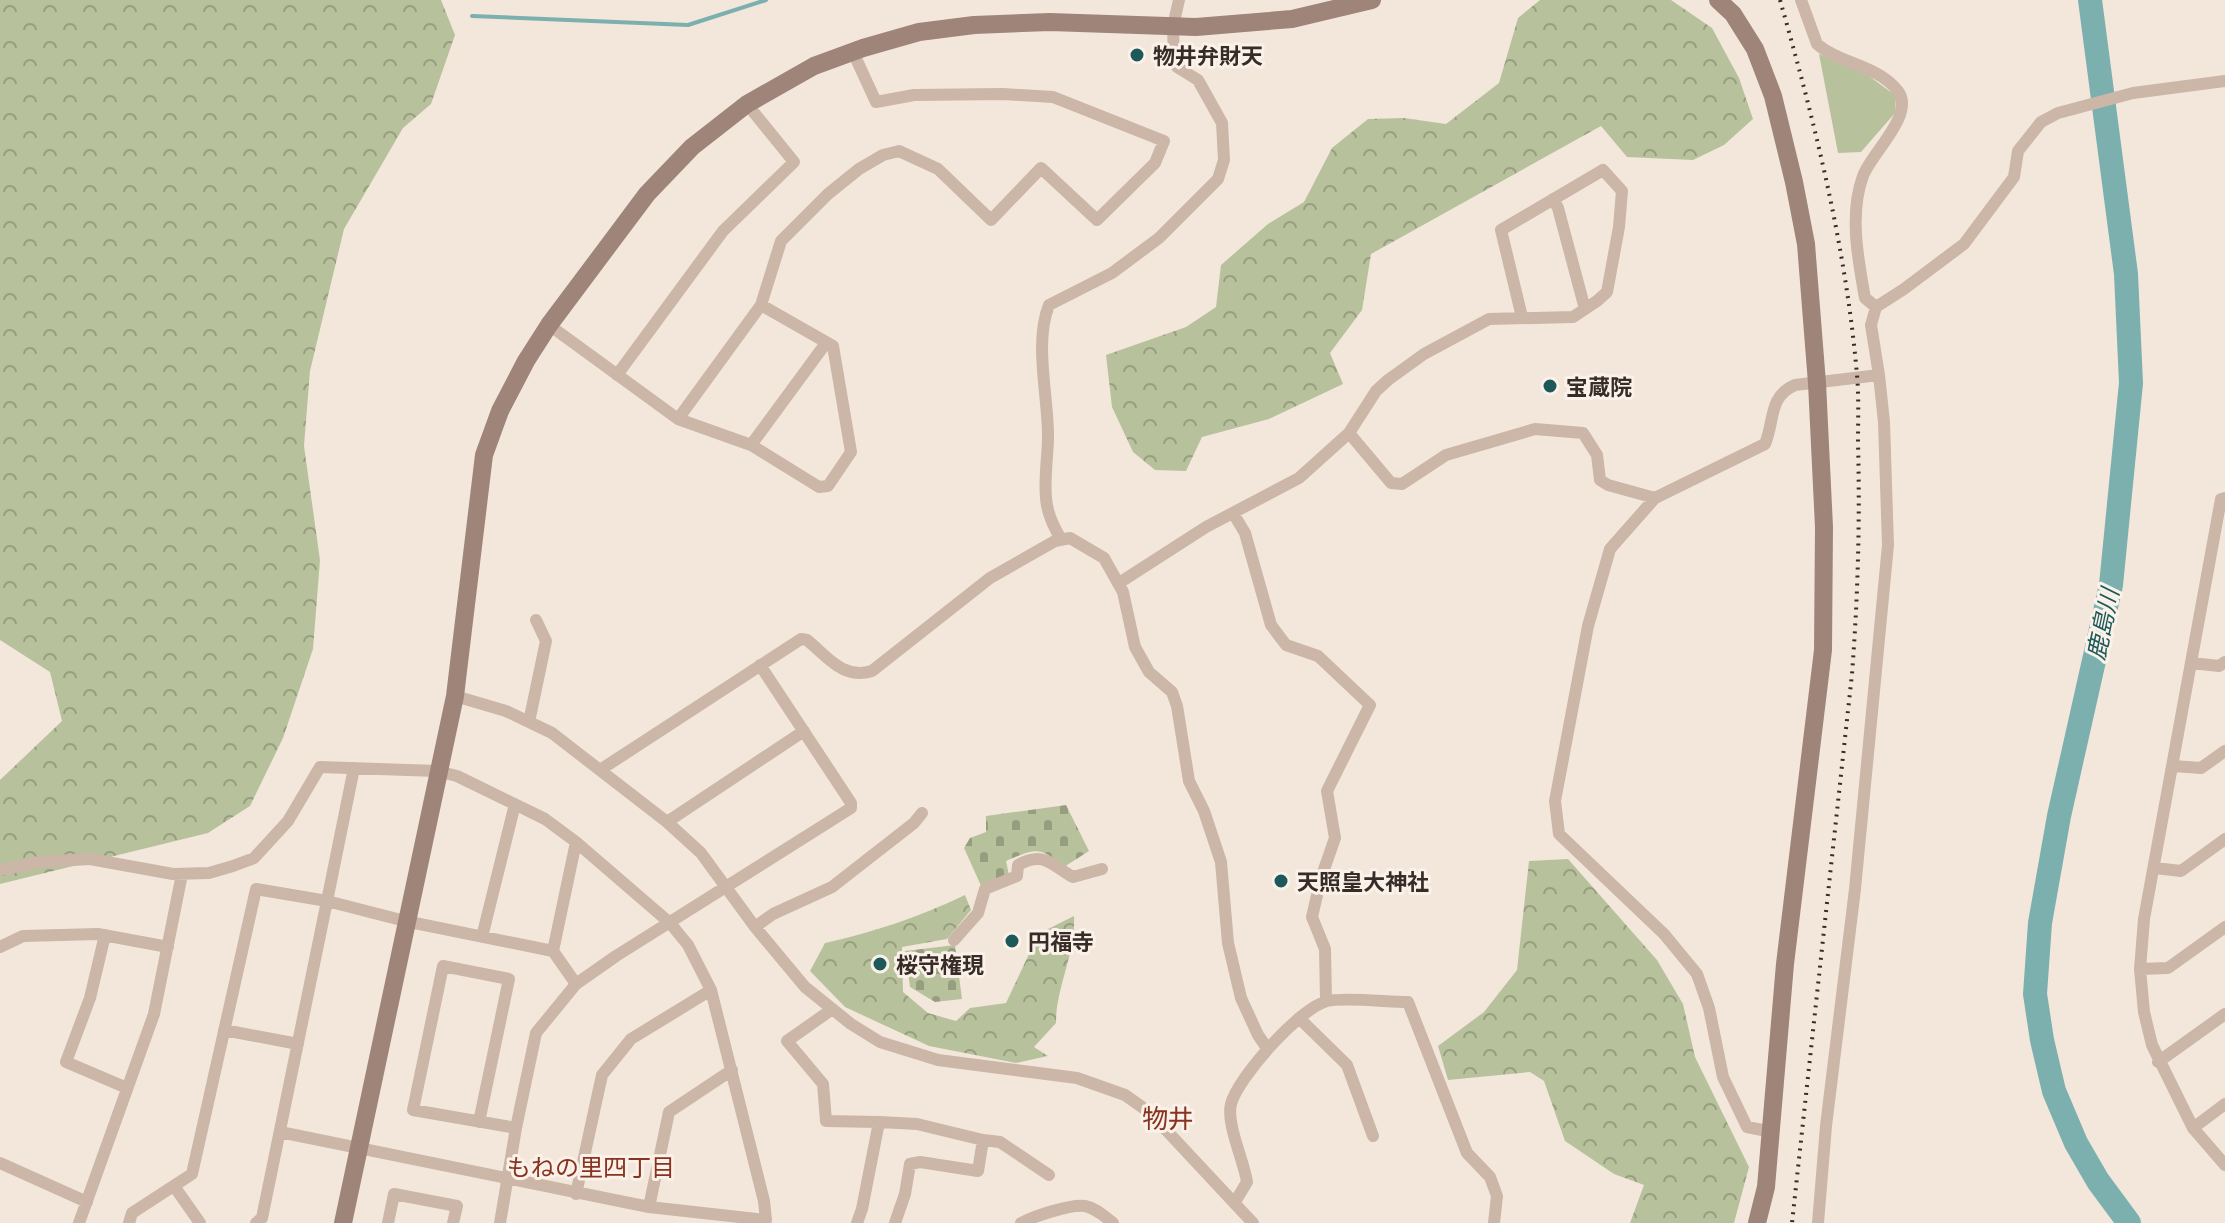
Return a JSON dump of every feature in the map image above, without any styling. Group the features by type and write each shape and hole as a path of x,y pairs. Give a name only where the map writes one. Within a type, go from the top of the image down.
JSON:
{"street":[{"path":"1061,539 1051,523 1046,500 1045,314 1049,305 1112,273 1159,238 1218,179 1224,160 1222,123 1198,80 1177,67 1174,60 1173,26 1179,0"},
{"path":"343,1223 455,696 484,455 500,411 526,361 549,325 647,194 692,147 747,104 814,66 919,32 974,25 1050,22 1196,27 1292,19 1372,0"},
{"path":"1718,0 1733,14 1755,49 1773,96 1806,244 1824,527 1823,650 1785,964 1766,1187 1757,1223"},
{"path":"1801,0 1817,44 1878,74 1900,93 1903,104 1902,114 1872,157 1858,200 1856,251 1865,298 1876,307"},
{"path":"678,419 761,305 781,241 828,194 859,169 883,155 899,151 938,169 991,220 1041,168 1097,220 1155,163 1164,141 1053,97 914,95 876,102 853,52"},
{"path":"1818,1223 1826,1126 1855,889 1888,545 1884,422 1871,325 1876,307 1964,244 2014,177 2018,151 2041,122 2058,113 2133,93 2225,81"},
{"path":"617,375 723,231 794,162 747,104"},
{"path":"1119,583 1206,527 1299,478 1349,433 1376,391 1402,367 1489,319 1573,317 1607,292 1622,191 1603,170 1501,230 1522,317"},
{"path":"1553,199 1585,309"},
{"path":"549,325 678,419 751,445 819,487 828,486 851,452 833,346 761,305"},
{"path":"751,445 826,343"},
{"path":"1772,1132 1747,1127 1723,1077 1709,1008 1697,974 1664,934 1559,834 1555,801 1588,626 1610,549 1655,498 1765,444 1770,433 1773,404 1779,395 1795,385 1879,375"},
{"path":"1349,433 1391,483 1402,484 1446,455 1535,429 1583,433 1597,455 1600,480 1655,498"},
{"path":"2225,498 2221,499 2144,919 2140,969 2144,1012 2158,1062 2193,1128 2225,1165"},
{"path":"1233,513 1245,533 1271,625 1286,645 1318,656 1370,705 1327,791 1335,838 1312,917 1325,949 1326,1001"},
{"path":"600,770 801,639 807,640 845,672 862,674 872,671 990,578 1061,539 1070,538 1104,558 1123,592 1135,647 1149,672 1172,692 1189,781 1204,811 1221,862 1228,943 1241,998 1267,1048"},
{"path":"2210,565 2225,568"},
{"path":"529,722 546,641 536,620"},
{"path":"2192,663 2219,666 2225,662"},
{"path":"500,1223 536,1033 576,984 851,808 851,803 760,665"},
{"path":"455,696 480,702 552,733 667,822 701,853 755,927 805,987 831,1010 880,1042 916,1054 975,1066 1077,1078 1125,1095 1142,1107 1253,1223"},
{"path":"667,822 804,731"},
{"path":"2173,766 2201,768 2225,751"},
{"path":"1,869 39,862 90,859 182,874 209,873 254,858 288,821 320,767 437,771 457,776 545,819 670,923 688,945 711,990 764,1201 766,1220 649,1207 576,1194 280,1132"},
{"path":"256,1223 262,1218 354,768"},
{"path":"482,937 515,804"},
{"path":"755,927 773,914 832,887 914,823 922,813"},
{"path":"2155,868 2181,871 2225,839"},
{"path":"553,951 576,842"},
{"path":"954,940 978,913 985,889 1017,876 1018,865 1032,857 1043,858 1073,877 1102,869"},
{"path":"79,1223 154,1014 182,874"},
{"path":"129,1223 132,1213 192,1174 256,889 327,901 405,921 553,951 576,984"},
{"path":"2140,969 2168,968 2225,927"},
{"path":"0,947 23,936 38,934 105,935 168,947"},
{"path":"105,935 90,998 66,1062 127,1088"},
{"path":"479,1122 509,979 443,966 413,1110 479,1122 516,1128"},
{"path":"576,1194 602,1075 631,1039 711,990"},
{"path":"1235,1202 1247,1182 1233,1127 1231,1104 1267,1048 1299,1018 1326,1001 1408,1002 1467,1153 1490,1177 1497,1196 1494,1223"},
{"path":"831,1010 787,1041 823,1084 826,1121 917,1124 1000,1142 1049,1175"},
{"path":"2158,1062 2225,1014"},
{"path":"1299,1018 1347,1065 1373,1136"},
{"path":"224,1030 298,1044"},
{"path":"649,1207 669,1112 732,1070"},
{"path":"2193,1128 2225,1104"},
{"path":"857,1223 879,1122"},
{"path":"895,1223 905,1194 910,1164 920,1162 978,1171 983,1140"},
{"path":"0,1163 87,1202"},
{"path":"174,1186 200,1223"},
{"path":"388,1223 394,1194 457,1206 453,1223"},
{"path":"1021,1223 1033,1217 1082,1206 1096,1210 1113,1223"}],"green space":[{"path":"0,0 441,0 455,35 431,104 403,128 344,229 310,371 304,446 320,560 313,649 283,738 250,806 208,833 0,884 0,780 62,721 50,672 0,640"},
{"path":"1540,0 1671,0 1712,28 1739,78 1753,119 1724,145 1693,160 1627,157 1601,126 1371,254 1362,310 1330,353 1343,384 1269,419 1202,437 1186,471 1155,470 1133,452 1112,407 1106,355 1186,327 1216,307 1221,265 1268,224 1304,202 1332,148 1368,119 1404,118 1446,124 1499,83 1518,18"},
{"path":"1819,54 1869,76 1896,96 1895,113 1861,152 1838,153"},
{"path":"1066,805 1089,851 1064,867 1042,852 1024,854 1006,861 1009,875 982,888 964,848 970,838 986,832 986,816"},
{"path":"1568,859 1657,960 1683,1004 1695,1057 1749,1167 1734,1223 1630,1223 1644,1185 1614,1174 1565,1141 1544,1081 1530,1072 1448,1080 1438,1046 1484,1012 1517,970 1529,861"},
{"path":"965,895 971,910 947,939 902,947 903,992 928,1013 956,1021 970,1008 1006,1003 1029,954 1048,929 1074,916 1072,943 1056,1023 1034,1047 1048,1056 1016,1063 929,1046 845,1007 810,971 825,943 896,923"},
{"path":"955,945 962,999 935,1002 910,987 905,951"}],"waterway":[{"path":"472,16 688,25 766,0"},
{"name":"鹿島川","path":"2090,0 2126,274 2131,383 2111,585 2059,816 2040,923 2035,994 2054,1091 2076,1143 2098,1181 2129,1223"}],"railway":[{"path":"1780,0 1817,139 1845,280 1857,375 1859,500 1852,674 1792,1223"}],"place":[{"name":"物井弁財天","path":"1137,55"},
{"name":"宝蔵院","path":"1550,386"},
{"name":"天照皇大神社","path":"1281,881"},
{"name":"円福寺","path":"1012,941"},
{"name":"桜守権現","path":"880,964"}],"district":[{"name":"物井","path":"1168,1118"},
{"name":"もねの里四丁目","path":"591,1166"}]}
